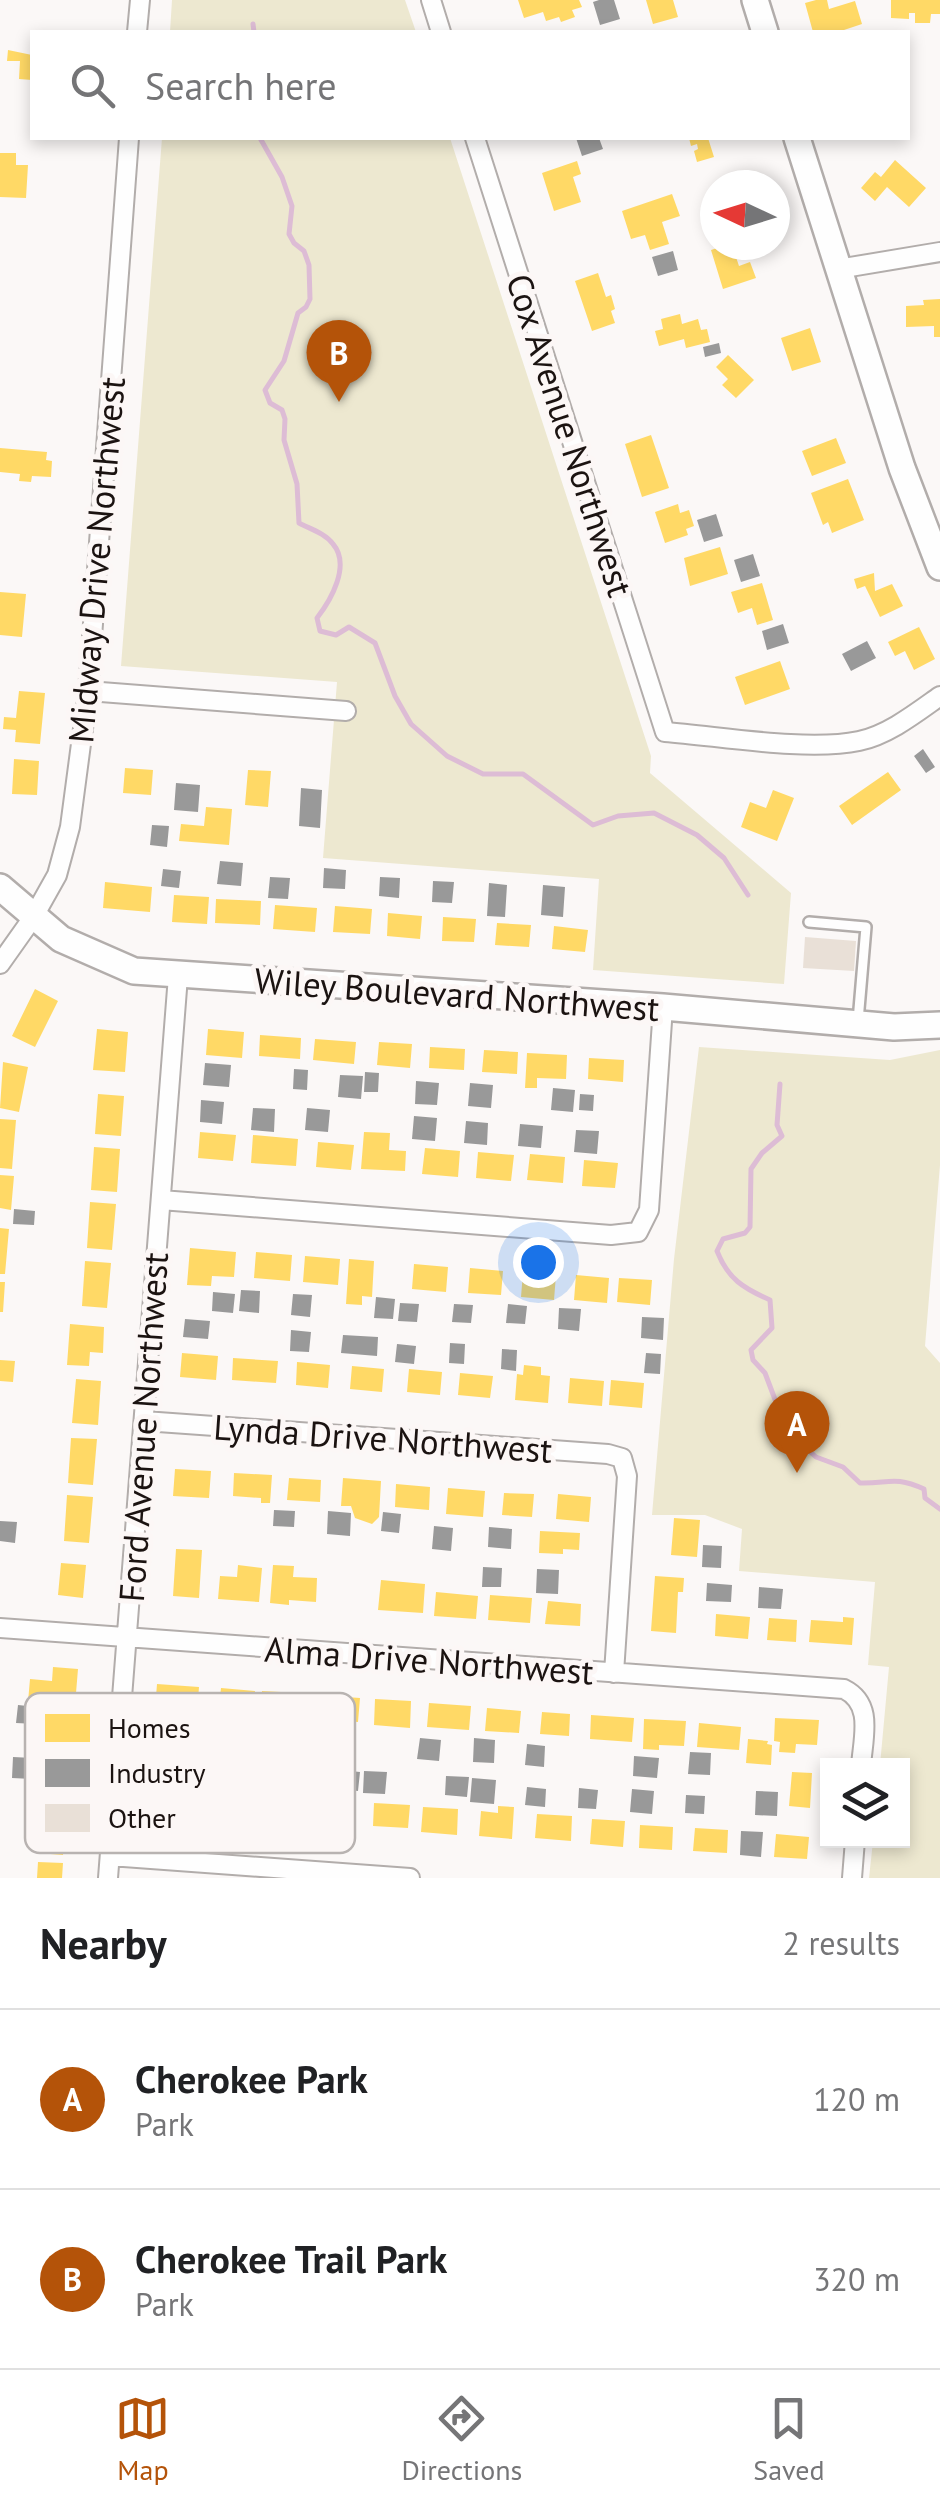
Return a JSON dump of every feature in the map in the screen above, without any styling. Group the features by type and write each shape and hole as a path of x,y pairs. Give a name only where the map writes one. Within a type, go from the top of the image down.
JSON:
{"street":[{"path":"137,30 140,0"},
{"path":"431,0 440,30"},
{"path":"755,0 764,30"},
{"name":"Midway Drive Northwest","path":"0,964 34,916 57,874 70,827 88,691 129,140"},
{"name":"Cox Avenue Northwest","path":"476,140 665,732 821,745 861,741 899,724 940,696"},
{"path":"799,140 907,483 940,567"},
{"path":"838,269 940,252"},
{"path":"88,691 346,711"},
{"name":"Wiley Boulevard Northwest","path":"0,887 61,939 134,970 894,1027 940,1025"},
{"name":"Ford Avenue Northwest","path":"122,1693 178,976"},
{"path":"160,1200 611,1234 638,1232 649,1210 664,1007"},
{"name":"Lynda Drive Northwest","path":"144,1421 622,1458 627,1476 614,1672"},
{"name":"Alma Drive Northwest","path":"0,1628 844,1689 856,1695 865,1712 862,1758"},
{"path":"852,1878 854,1848"},
{"name":"Ford Avenue Northwest","path":"108,1878 110,1853"},
{"path":"110,1856 410,1878"}],"lane":[{"path":"809,922 866,927 858,1024"}],"shaded area":[{"path":"172,0 405,0 415,30 170,30"},
{"path":"162,140 451,140 651,756 650,773 791,893 784,984 593,970 599,879 323,858 337,682 121,666"},
{"path":"699,1047 890,1060 940,1050 940,1165 925,1346 940,1363 940,1878 869,1878 872,1848 910,1848 910,1758 881,1758 889,1667 868,1665 875,1582 739,1571 742,1529 705,1515 652,1515 674,1259"}],"building: Homes":[{"path":"518,0 579,0 582,7 572,10 575,17 561,22 559,17 546,21 543,12 524,18"},
{"path":"646,0 673,0 678,17 653,24"},
{"path":"827,0 829,9 855,1 862,24 844,30 812,30 805,3"},
{"path":"891,0 940,0 940,14 931,14 930,23 915,23 915,13 909,13 909,19 891,18"},
{"path":"8,50 30,55 30,80 19,79 20,61 7,61"},
{"path":"690,140 709,140 714,157 697,162 697,144 691,146"},
{"path":"0,153 16,153 16,165 28,165 26,198 0,197"},
{"path":"895,160 926,188 909,207 887,187 875,201 861,188 875,172 881,177"},
{"path":"577,161 581,174 573,177 581,202 554,211 542,173"},
{"path":"672,194 680,216 662,222 669,244 650,250 645,235 631,239 622,211"},
{"path":"714,260 737,260 739,266 750,262 756,278 723,289"},
{"path":"598,273 606,297 611,295 615,323 592,331 575,281"},
{"path":"940,299 940,337 934,337 934,326 906,327 906,306"},
{"path":"680,314 682,324 698,319 701,330 707,329 710,342 686,348 684,339 659,346 655,331 663,329 661,319"},
{"path":"810,328 821,362 792,371 781,338"},
{"path":"728,355 754,380 736,398 722,385 728,379 716,367"},
{"path":"651,435 669,488 642,497 625,444"},
{"path":"836,438 846,463 812,476 802,451"},
{"path":"0,448 47,452 46,460 52,461 51,477 32,476 31,482 19,481 20,474 0,472"},
{"path":"848,479 864,520 832,533 828,522 823,525 811,493"},
{"path":"678,504 680,513 689,510 694,526 686,529 688,535 665,543 655,512"},
{"path":"720,547 728,574 690,586 684,558"},
{"path":"874,573 875,591 892,584 903,606 880,617 865,586 857,589 854,579"},
{"path":"762,583 773,620 757,625 752,608 738,613 731,592"},
{"path":"0,592 26,594 22,637 0,635"},
{"path":"919,627 935,659 914,670 905,651 895,656 888,642"},
{"path":"780,661 790,689 745,705 735,677"},
{"path":"19,691 45,693 40,744 15,742 16,730 3,729 4,717 16,718"},
{"path":"14,759 39,761 37,795 12,794"},
{"path":"125,768 153,770 151,795 123,793"},
{"path":"248,770 271,771 268,807 245,805"},
{"path":"888,772 901,790 852,825 839,806"},
{"path":"773,790 794,798 777,841 741,827 750,802 766,808"},
{"path":"206,807 232,809 229,845 179,841 181,824 204,826"},
{"path":"105,882 152,887 150,912 103,908"},
{"path":"174,895 209,897 207,924 172,922"},
{"path":"216,899 261,901 260,925 215,923"},
{"path":"275,905 317,908 315,932 273,929"},
{"path":"335,906 372,909 370,934 333,932"},
{"path":"388,913 422,916 420,939 387,936"},
{"path":"443,917 476,919 474,942 442,941"},
{"path":"497,923 531,925 529,947 495,945"},
{"path":"554,926 588,930 585,952 552,949"},
{"path":"35,989 58,1001 35,1047 12,1036"},
{"path":"97,1029 128,1032 125,1072 93,1070"},
{"path":"208,1029 244,1032 242,1058 206,1055"},
{"path":"260,1035 301,1038 300,1059 259,1056"},
{"path":"315,1039 356,1042 354,1064 313,1060"},
{"path":"379,1042 412,1044 410,1068 377,1065"},
{"path":"430,1047 465,1049 464,1070 429,1068"},
{"path":"484,1050 518,1052 517,1074 482,1072"},
{"path":"527,1053 567,1055 566,1079 537,1078 537,1088 525,1088"},
{"path":"589,1058 624,1060 623,1082 588,1079"},
{"path":"3,1062 28,1067 19,1112 0,1108"},
{"path":"98,1094 124,1096 121,1136 95,1134"},
{"path":"0,1119 16,1120 12,1169 0,1168"},
{"path":"200,1132 236,1135 233,1161 198,1158"},
{"path":"364,1132 390,1133 389,1150 406,1151 405,1171 361,1169"},
{"path":"253,1135 298,1139 296,1166 251,1163"},
{"path":"318,1142 354,1145 351,1170 316,1167"},
{"path":"94,1147 120,1149 117,1192 91,1190"},
{"path":"425,1148 460,1151 458,1177 422,1174"},
{"path":"478,1152 514,1155 511,1181 476,1178"},
{"path":"530,1154 565,1157 563,1183 527,1180"},
{"path":"584,1160 618,1163 615,1188 582,1186"},
{"path":"0,1175 14,1176 11,1210 0,1208"},
{"path":"90,1202 116,1204 112,1250 87,1248"},
{"path":"0,1228 9,1229 5,1274 0,1274"},
{"path":"190,1248 236,1252 234,1277 212,1276 211,1286 187,1285"},
{"path":"256,1252 292,1255 290,1281 254,1278"},
{"path":"305,1256 340,1259 338,1285 303,1282"},
{"path":"349,1259 374,1261 372,1297 362,1296 362,1305 346,1304"},
{"path":"85,1261 111,1263 107,1308 82,1306"},
{"path":"414,1264 448,1267 446,1292 412,1289"},
{"path":"470,1268 503,1271 501,1295 468,1293"},
{"path":"523,1272 556,1275 554,1300 521,1297"},
{"path":"576,1275 609,1278 607,1303 574,1300"},
{"path":"619,1278 652,1280 650,1305 617,1302"},
{"path":"0,1282 5,1282 3,1312 0,1312"},
{"path":"70,1324 104,1327 103,1353 90,1352 89,1366 67,1365"},
{"path":"182,1353 218,1356 216,1380 180,1377"},
{"path":"233,1358 278,1361 276,1383 232,1380"},
{"path":"0,1360 15,1361 13,1382 0,1381"},
{"path":"297,1362 330,1365 328,1388 296,1385"},
{"path":"524,1365 541,1367 541,1375 550,1376 548,1403 515,1400 517,1374 523,1375"},
{"path":"352,1366 384,1369 382,1392 350,1389"},
{"path":"409,1369 442,1372 440,1395 407,1392"},
{"path":"460,1373 493,1376 490,1398 458,1395"},
{"path":"570,1378 604,1381 602,1406 568,1403"},
{"path":"76,1379 101,1381 98,1425 72,1423"},
{"path":"611,1380 644,1383 642,1408 609,1405"},
{"path":"71,1438 97,1439 93,1485 68,1483"},
{"path":"175,1469 211,1471 209,1498 173,1496"},
{"path":"234,1473 272,1475 270,1503 261,1503 261,1498 233,1496"},
{"path":"289,1478 321,1480 320,1502 287,1500"},
{"path":"343,1478 381,1481 379,1517 372,1524 355,1518 351,1506 341,1506"},
{"path":"396,1484 430,1487 429,1510 395,1507"},
{"path":"448,1488 485,1491 483,1517 446,1514"},
{"path":"504,1493 534,1494 532,1517 502,1515"},
{"path":"558,1494 591,1497 589,1522 556,1519"},
{"path":"67,1495 93,1497 89,1543 64,1541"},
{"path":"674,1518 700,1520 697,1557 671,1555"},
{"path":"540,1531 580,1533 579,1550 539,1553"},
{"path":"176,1549 202,1550 199,1598 173,1596"},
{"path":"61,1563 86,1565 83,1598 58,1595"},
{"path":"238,1565 262,1568 259,1602 218,1599 220,1576 237,1577"},
{"path":"273,1565 294,1566 293,1577 317,1578 316,1602 270,1603"},
{"path":"655,1576 684,1578 683,1592 678,1592 676,1633 651,1631"},
{"path":"381,1580 425,1584 423,1613 378,1610"},
{"path":"436,1592 478,1596 476,1619 434,1616"},
{"path":"490,1595 532,1598 530,1623 488,1620"},
{"path":"548,1601 581,1604 580,1626 545,1624"},
{"path":"716,1614 750,1617 748,1639 715,1636"},
{"path":"843,1617 854,1618 852,1645 809,1642 811,1620 843,1622"},
{"path":"769,1618 797,1620 796,1642 767,1640"},
{"path":"53,1667 78,1669 76,1693 29,1693 30,1679 52,1681"},
{"path":"157,1684 199,1687 199,1693 156,1693"},
{"path":"221,1688 255,1691 255,1693 220,1693"},
{"path":"355,1698 360,1698 355,1722"},
{"path":"375,1699 411,1701 410,1728 374,1725"},
{"path":"429,1703 471,1706 469,1730 427,1727"},
{"path":"487,1708 521,1711 519,1733 485,1731"},
{"path":"542,1712 570,1714 569,1736 540,1734"},
{"path":"591,1715 634,1718 632,1742 590,1739"},
{"path":"775,1718 819,1720 817,1745 796,1744 795,1753 779,1752 780,1742 774,1741"},
{"path":"644,1719 686,1721 684,1746 643,1749"},
{"path":"699,1723 741,1727 739,1750 697,1747"},
{"path":"748,1739 772,1745 771,1765 746,1763"},
{"path":"792,1772 812,1773 810,1808 789,1806"},
{"path":"374,1803 410,1805 408,1828 373,1826"},
{"path":"498,1806 514,1807 512,1839 479,1836 481,1811 498,1813"},
{"path":"423,1807 458,1809 457,1835 421,1832"},
{"path":"537,1814 572,1816 571,1841 535,1838"},
{"path":"592,1819 625,1821 623,1847 590,1844"},
{"path":"640,1825 673,1827 672,1850 639,1848"},
{"path":"695,1828 728,1830 727,1853 693,1851"},
{"path":"776,1834 809,1837 807,1859 774,1857"},
{"path":"38,1862 63,1863 62,1878 37,1878"}],"building: Industry":[{"path":"614,0 620,19 600,25 593,2"},
{"path":"577,140 600,140 603,149 582,156"},
{"path":"673,251 678,270 658,276 652,257"},
{"path":"719,343 721,353 705,357 703,347"},
{"path":"716,514 723,536 704,542 697,520"},
{"path":"753,554 760,576 741,582 734,560"},
{"path":"783,624 789,643 767,650 762,631"},
{"path":"867,641 876,658 851,671 842,654"},
{"path":"923,749 935,767 926,773 914,756"},
{"path":"176,783 200,785 198,812 174,810"},
{"path":"301,788 322,790 320,828 299,826"},
{"path":"152,825 169,826 167,847 150,845"},
{"path":"220,861 243,863 241,886 217,884"},
{"path":"324,868 346,870 345,889 323,888"},
{"path":"163,869 181,871 179,888 161,886"},
{"path":"270,877 290,878 288,899 268,898"},
{"path":"380,877 400,878 399,898 379,896"},
{"path":"433,881 454,882 452,903 432,902"},
{"path":"489,883 507,885 505,917 487,916"},
{"path":"543,885 565,887 563,917 541,915"},
{"path":"205,1063 231,1065 229,1087 203,1085"},
{"path":"294,1069 308,1070 307,1090 293,1089"},
{"path":"365,1072 379,1073 378,1092 364,1092"},
{"path":"340,1075 363,1076 361,1099 338,1097"},
{"path":"416,1081 439,1083 437,1105 415,1104"},
{"path":"470,1083 493,1085 491,1108 468,1106"},
{"path":"553,1088 575,1090 573,1112 551,1110"},
{"path":"580,1094 594,1095 593,1111 579,1110"},
{"path":"201,1100 224,1102 222,1124 200,1122"},
{"path":"253,1108 275,1109 274,1132 251,1130"},
{"path":"307,1108 330,1110 328,1132 305,1130"},
{"path":"414,1116 437,1118 435,1141 412,1139"},
{"path":"466,1121 488,1123 487,1145 464,1143"},
{"path":"520,1124 543,1126 541,1148 518,1146"},
{"path":"576,1130 599,1131 597,1154 574,1152"},
{"path":"14,1209 35,1211 34,1225 13,1224"},
{"path":"241,1290 260,1291 259,1313 239,1311"},
{"path":"213,1292 235,1294 233,1313 212,1311"},
{"path":"293,1294 312,1295 310,1317 291,1315"},
{"path":"376,1297 395,1299 393,1319 374,1318"},
{"path":"400,1303 419,1304 417,1322 398,1321"},
{"path":"454,1304 473,1305 471,1323 452,1322"},
{"path":"508,1304 527,1306 525,1324 506,1323"},
{"path":"559,1308 581,1309 579,1331 558,1329"},
{"path":"642,1317 664,1318 663,1340 641,1338"},
{"path":"185,1319 210,1321 208,1339 183,1337"},
{"path":"291,1330 311,1332 309,1352 290,1351"},
{"path":"343,1335 378,1337 377,1356 341,1353"},
{"path":"450,1343 465,1344 464,1364 449,1363"},
{"path":"397,1344 416,1346 414,1364 395,1362"},
{"path":"502,1349 517,1350 516,1371 501,1369"},
{"path":"646,1353 661,1354 660,1374 644,1373"},
{"path":"274,1510 295,1511 294,1527 273,1526"},
{"path":"328,1511 351,1513 350,1536 327,1534"},
{"path":"383,1512 401,1514 399,1533 381,1531"},
{"path":"0,1521 17,1522 15,1543 0,1541"},
{"path":"434,1526 453,1528 451,1551 432,1549"},
{"path":"489,1527 512,1529 511,1549 488,1547"},
{"path":"703,1545 722,1546 721,1568 702,1567"},
{"path":"483,1567 502,1568 501,1587 482,1587"},
{"path":"537,1569 559,1570 558,1594 536,1593"},
{"path":"707,1583 732,1585 731,1602 706,1601"},
{"path":"759,1587 783,1589 781,1609 758,1608"},
{"path":"18,1705 25,1706 25,1723 16,1723"},
{"path":"420,1738 441,1740 439,1761 417,1759"},
{"path":"474,1738 495,1740 494,1763 473,1762"},
{"path":"527,1744 545,1746 544,1767 525,1765"},
{"path":"690,1752 711,1753 710,1775 688,1774"},
{"path":"634,1756 659,1758 657,1778 633,1776"},
{"path":"13,1757 25,1758 25,1779 12,1778"},
{"path":"355,1771 360,1772 355,1791"},
{"path":"364,1771 387,1772 385,1794 363,1793"},
{"path":"446,1776 469,1777 467,1797 445,1795"},
{"path":"472,1778 496,1780 494,1804 470,1802"},
{"path":"527,1787 546,1789 545,1807 525,1805"},
{"path":"579,1788 598,1790 596,1809 578,1808"},
{"path":"632,1789 654,1791 652,1814 630,1812"},
{"path":"756,1791 778,1792 777,1816 755,1815"},
{"path":"686,1795 705,1796 704,1814 685,1813"},
{"path":"741,1831 763,1832 761,1857 740,1855"}],"building: Other":[{"path":"805,937 856,941 854,971 803,968"}],"waterway":[{"path":"253,24 254,30"},
{"path":"261,140 282,177 292,206 289,234 304,251 309,265 310,299 298,313 284,361 265,390 270,403 282,410 285,419 284,440 297,484 299,523 326,537 338,552 340,572 317,618 320,631 336,635 349,627 375,643 395,696 411,724 447,756 483,774 523,774 593,825 618,816 654,813 697,835 724,858 748,895"},
{"path":"780,1084 777,1125 782,1136 751,1169 750,1227 745,1233 723,1239 717,1251 738,1282 770,1300 772,1328 751,1350 753,1360 765,1373 779,1410 798,1441 816,1457 843,1467 860,1483 898,1481 924,1489 925,1498 940,1509"}],"place":[{"name":"Cherokee Trail Park","path":"339,402"},
{"name":"Cherokee Park","path":"797,1473"}]}
